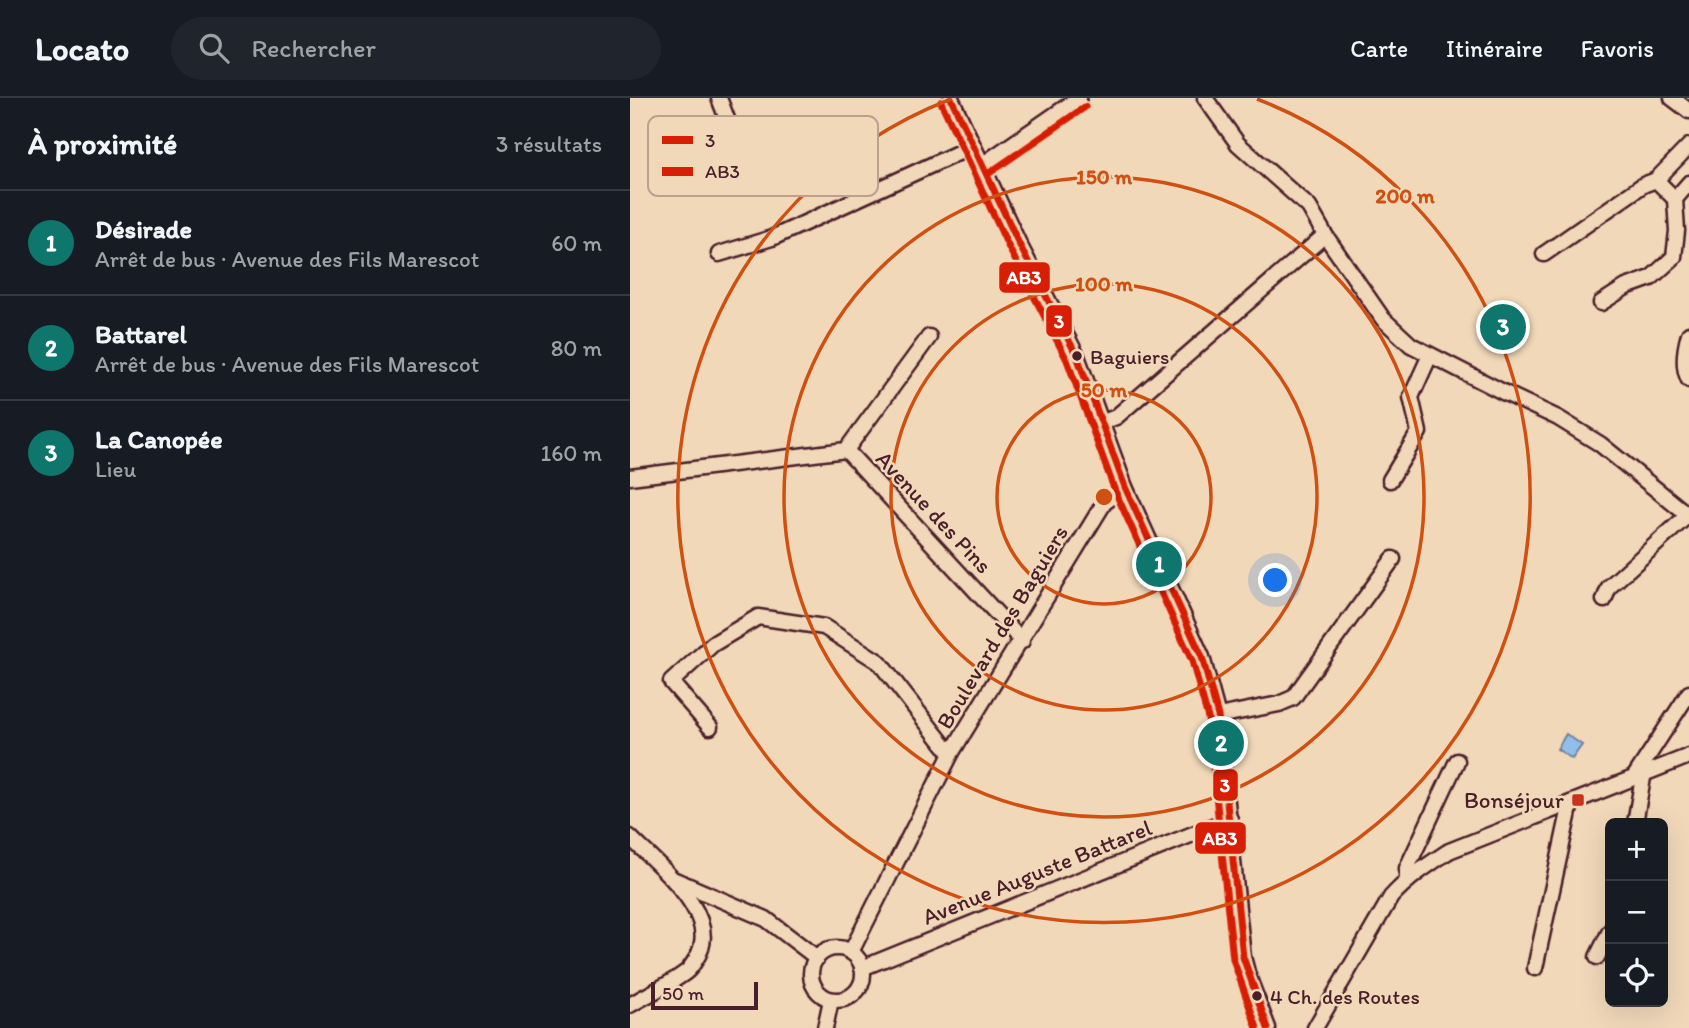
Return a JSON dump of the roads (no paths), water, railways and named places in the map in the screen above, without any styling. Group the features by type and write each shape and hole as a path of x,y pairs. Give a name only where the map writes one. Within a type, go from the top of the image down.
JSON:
{"street":[{"path":"719,98 726,116"},
{"path":"951,98 1076,356 1103,422 1125,487 1202,657 1218,716 1243,957 1268,1028"},
{"path":"982,165 1079,98"},
{"path":"1205,98 1238,144 1309,207 1383,319 1411,345 1558,418 1600,444 1688,516 1609,587 1604,600"},
{"path":"1672,98 1689,111"},
{"path":"878,189 973,146"},
{"path":"1544,254 1643,185 1656,180 1689,146"},
{"path":"1601,303 1626,287 1651,278 1674,257 1677,231 1675,199 1656,180"},
{"path":"1675,199 1689,183"},
{"path":"719,254 772,238 864,196"},
{"path":"1103,422 1116,417 1325,234"},
{"path":"1689,334 1685,372 1689,380"},
{"path":"846,450 929,337"},
{"path":"1390,480 1419,432 1411,397 1430,355"},
{"name":"Avenue des Pins","path":"630,477 846,450 1022,641"},
{"name":"Boulevard des Baguiers","path":"850,952 953,752 1104,503 1125,487"},
{"path":"1218,716 1279,704 1293,698 1393,558"},
{"path":"710,727 671,682 713,644 758,617 824,626 879,662 944,745 953,752"},
{"path":"1636,818 1640,774 1689,692"},
{"path":"1315,1028 1391,897 1407,880 1449,852 1689,756"},
{"path":"1407,880 1407,868 1457,761"},
{"path":"1535,968 1571,803"},
{"name":"Avenue Auguste Battarel","path":"862,968 1230,819"},
{"path":"630,837 695,908 704,930 701,951 688,971 630,1005"},
{"path":"669,877 766,919 817,957"},
{"path":"1597,957 1605,942"},
{"path":"844,949 850,952 862,968 863,975 858,989 846,999 831,1000 823,997 812,983 811,974 817,957 829,950 844,949"},
{"path":"825,1028 831,1000"}],"water":[{"path":"1566,734 1582,745 1572,759 1557,749"}],"place":[{"name":"La Canopée","path":"1503,327"},
{"name":"Baguiers","path":"1077,356"},
{"name":"Désirade","path":"1159,564"},
{"name":"Battarel","path":"1221,743"},
{"name":"Bonséjour","path":"1578,800"},
{"name":"4 Ch. des Routes","path":"1257,996"}]}
